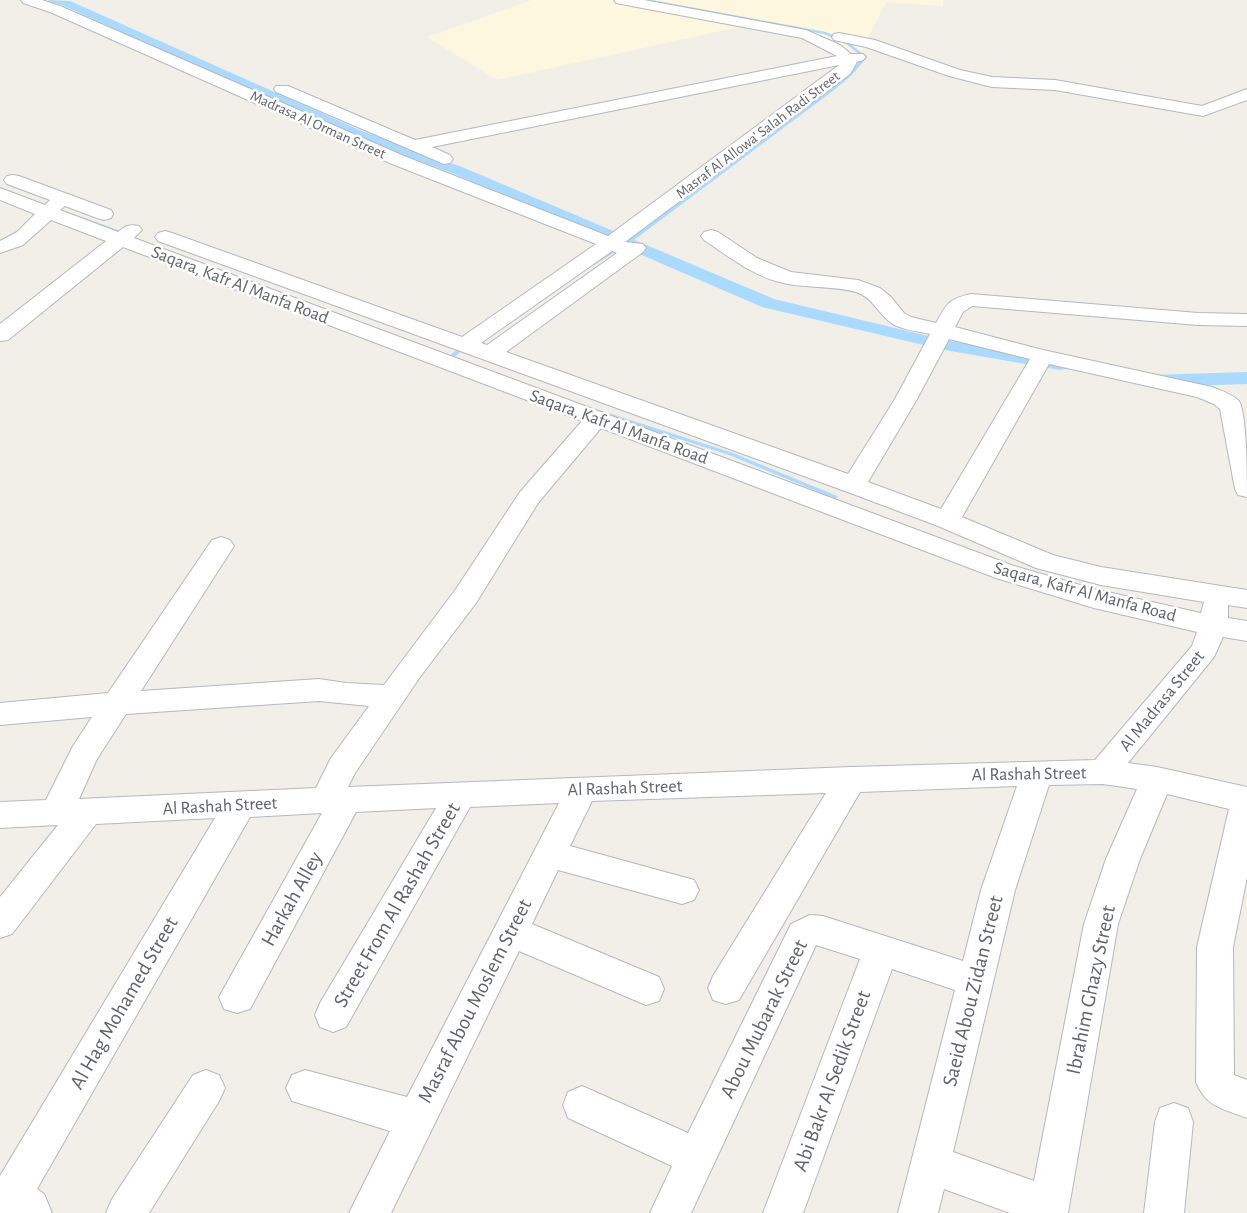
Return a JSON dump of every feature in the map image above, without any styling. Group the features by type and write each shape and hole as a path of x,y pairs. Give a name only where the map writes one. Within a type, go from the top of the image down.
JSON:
{"street":[{"name":"Madrasa Al Orman Street","path":"28,0 55,9 398,160 622,243"},
{"name":"Masraf Al Allowa' Salah Radi Street","path":"489,354 622,243 652,214 844,72 848,66 848,59 835,48 806,34 621,0"},
{"path":"661,0 800,26 889,48 918,61 984,80 1055,85 1203,111 1247,94"},
{"path":"839,36 856,44 867,55"},
{"path":"413,146 867,55"},
{"name":"Masraf Al Allowa' Salah Radi Street","path":"714,189 861,76 868,67 869,60 867,55"},
{"name":"Madrasa Al Orman Street","path":"269,83 459,165"},
{"path":"707,172 729,177"},
{"name":"Saqara, Kafr Al Manfa Road","path":"0,175 56,204 211,264 596,419 637,420 854,486 915,523 1030,580 1098,598 1247,631"},
{"path":"495,181 622,243"},
{"name":"Saqara, Kafr Al Manfa Road","path":"0,194 56,204"},
{"path":"0,247 10,245 18,240 56,204"},
{"path":"652,214 673,220"},
{"path":"0,335 128,232"},
{"name":"Masraf Al Allowa' Salah Radi Street","path":"466,344 622,243 652,236"},
{"path":"711,236 750,262 786,278 858,286 873,292 884,301 897,317 943,331 1043,356 1204,392 1222,399 1231,406 1247,490"},
{"name":"Saqara, Kafr Al Manfa Road","path":"211,264 466,344 637,420 915,523 947,520 1045,562 1101,576 1247,599"},
{"path":"854,486 906,399 954,309 960,303 972,300 1198,319 1247,320"},
{"path":"947,520 1043,356"},
{"name":"Harkah Alley","path":"237,997 336,800 342,768 392,696 466,596 529,498 543,479 596,419"},
{"path":"0,922 71,812 84,754 221,546"},
{"name":"Al Madrasa Street","path":"1103,772 1204,650 1214,625 1216,595"},
{"path":"0,714 116,703 319,690 346,694 392,696"},
{"name":"Al Rashah Street","path":"3,818 71,812 460,794 851,779 1103,772 1157,779 1247,800"},
{"name":"Saeid Abou Zidan Street","path":"918,1213 998,890 1038,773"},
{"path":"726,988 851,779"},
{"name":"Ibrahim Ghazy Street","path":"1049,1210 1101,924 1124,859 1157,779"},
{"name":"Masraf Abou Moslem Street","path":"369,1213 582,789"},
{"name":"Street From Al Rashah Street","path":"333,1015 460,794"},
{"path":"1247,800 1215,947 1214,1000 1215,1082 1221,1089 1247,1099"},
{"name":"Al Hag Mohamed Street","path":"13,1205 240,805"},
{"path":"549,854 682,890"},
{"name":"Abou Mubarak Street","path":"670,1213 806,931 818,929 976,981"},
{"path":"510,931 646,989"},
{"name":"Abi Bakr Al Sedik Street","path":"783,1213 881,950"},
{"path":"126,1213 206,1088"},
{"path":"304,1088 416,1119"},
{"path":"582,1105 697,1157"},
{"path":"1164,1213 1174,1122"},
{"path":"930,1164 1049,1210"}],"shaded area":[{"path":"532,0 943,0 943,6 886,2 862,50 833,49 804,34 743,26 497,80 427,37"}],"waterway":[{"path":"54,0 66,3 357,134 457,170 768,303 945,345 1060,365"},
{"path":"581,272 628,242 833,89 851,74 865,57 847,43 825,33 647,0"},
{"path":"83,219 126,234"},
{"path":"451,357 460,350"},
{"path":"1151,381 1247,378"},
{"path":"593,410 731,454 835,497"}]}
